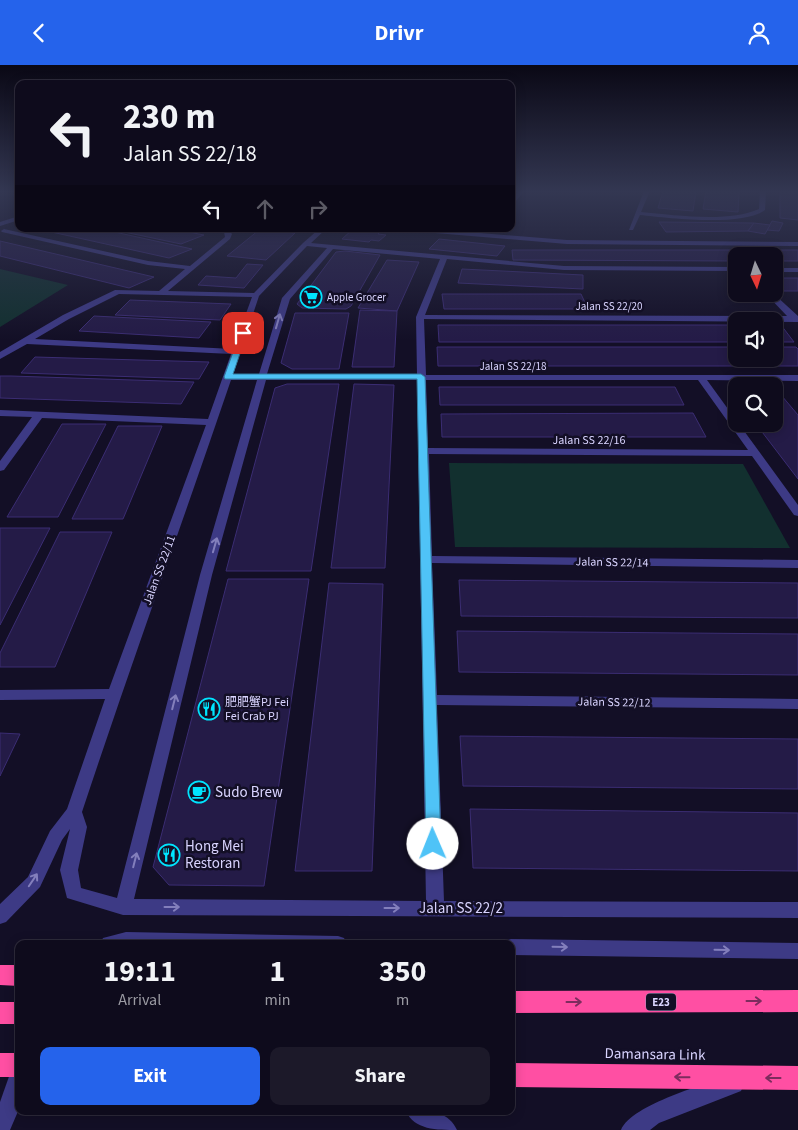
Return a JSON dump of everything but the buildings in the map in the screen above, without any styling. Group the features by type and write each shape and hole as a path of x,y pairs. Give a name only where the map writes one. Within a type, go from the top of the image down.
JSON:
{"highway":[{"path":"0,975 15,976"},
{"name":"E23","path":"515,1002 798,1001"},
{"path":"0,1013 15,1013"},
{"path":"0,1065 15,1065"},
{"name":"Damansara Link","path":"515,1075 748,1079 798,1078"}],"street":[{"path":"48,241 148,263 191,268"},
{"path":"162,292 225,241"},
{"name":"Jalan SS 22/11","path":"0,916 34,882 56,836 74,812 256,295 309,241"},
{"path":"556,241 798,244"},
{"path":"305,244 564,268 728,269"},
{"path":"123,907 206,575 286,297 331,247"},
{"path":"435,908 420,317 444,257"},
{"path":"783,269 798,270"},
{"path":"0,356 66,317 118,292 256,295"},
{"path":"780,303 797,319"},
{"name":"Jalan SS 22/20","path":"420,317 797,319"},
{"path":"25,341 237,351"},
{"name":"Jalan SS 22/18","path":"228,377 798,378"},
{"path":"701,378 798,513"},
{"path":"0,413 212,423"},
{"path":"0,468 38,416"},
{"name":"Jalan SS 22/16","path":"423,451 755,453"},
{"name":"Jalan SS 22/14","path":"426,559 798,564"},
{"path":"0,695 114,694"},
{"name":"Jalan SS 22/12","path":"429,700 798,704"},
{"name":"Jalan SS 22/2","path":"74,812 78,827 69,870 73,893 123,907 798,910"},
{"path":"515,947 798,951"},
{"path":"632,1130 652,1115 748,1079"},
{"path":"0,1127 7,1113 15,1088"},
{"path":"422,1115 446,1130"}],"green space":[{"path":"0,269 68,285 0,327"},
{"path":"449,463 743,464 790,548 455,547"}],"place":[{"name":"Apple Grocer","path":"311,297"},
{"name":"肥肥蟹PJ Fei Fei Crab PJ","path":"209,709"},
{"name":"Sudo Brew","path":"199,792"},
{"name":"Hong Mei Restoran","path":"169,855"}],"route":[{"path":"243,333 228,377 421,377 433,844"}]}
